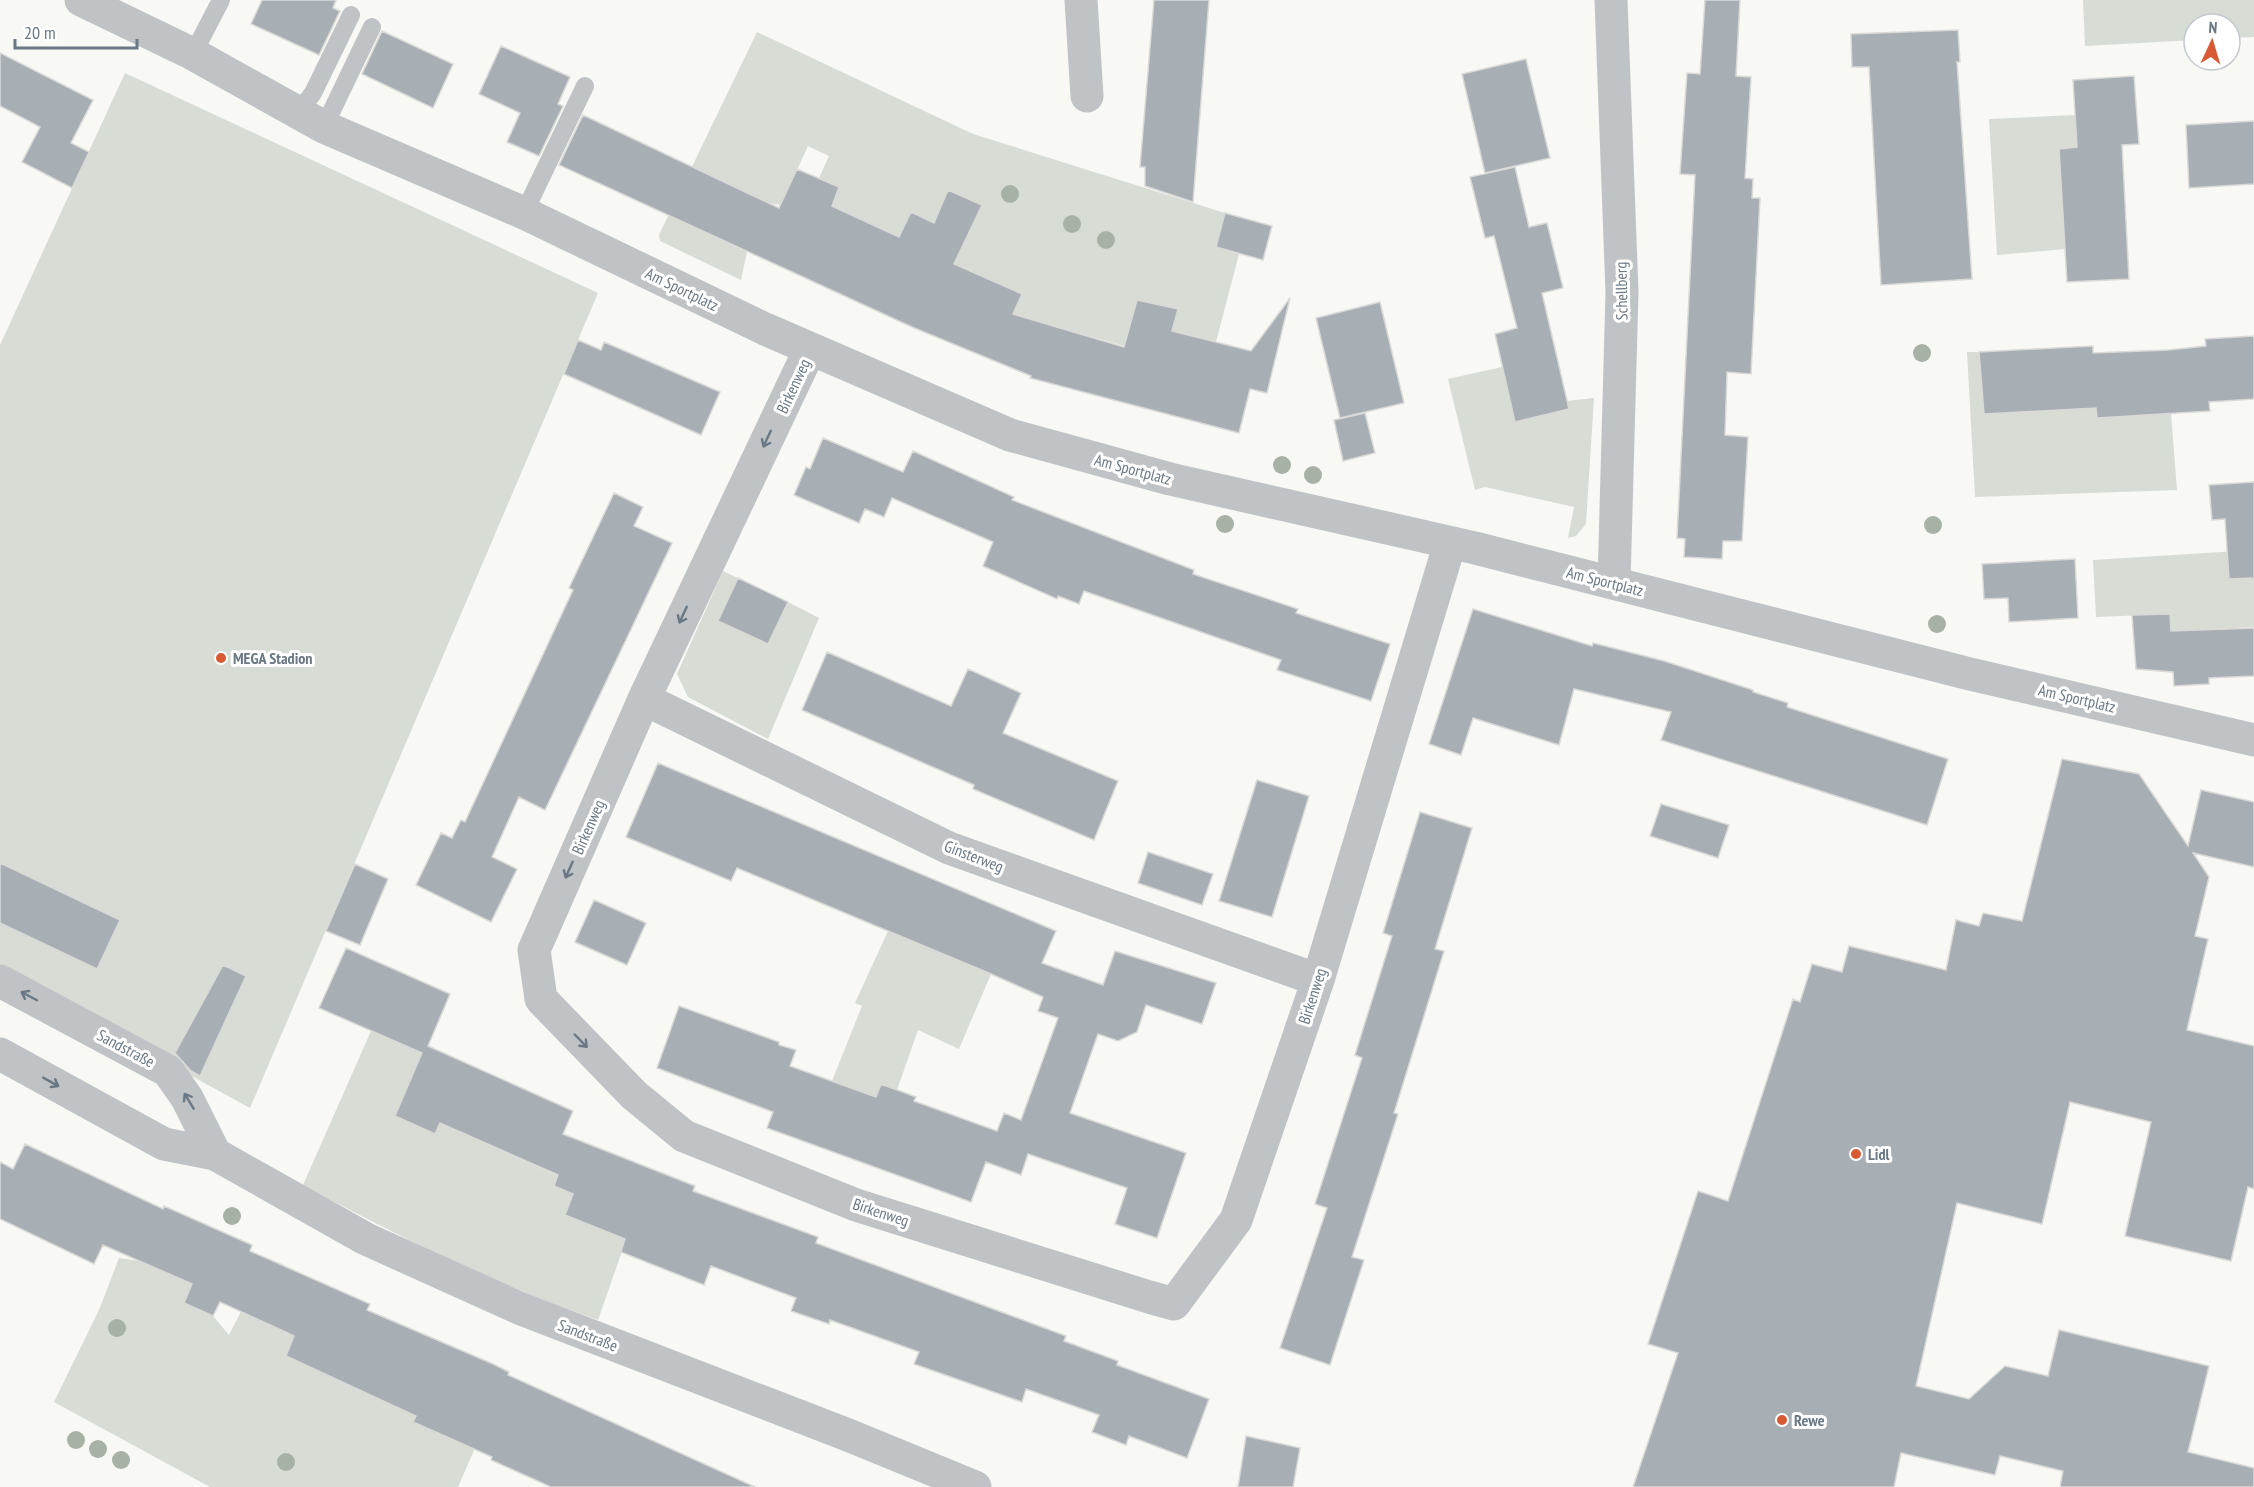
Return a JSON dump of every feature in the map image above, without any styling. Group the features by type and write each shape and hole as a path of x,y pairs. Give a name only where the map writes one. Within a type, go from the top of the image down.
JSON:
{"street":[{"name":"Am Sportplatz","path":"81,0 193,54 311,120 524,213 810,348 1010,435 1170,479 1450,543 1970,674 2254,740"},
{"path":"1081,0 1087,96"},
{"name":"Schellberg","path":"1611,0 1622,292 1614,583"},
{"name":"Birkenweg","path":"810,348 644,699 534,951 541,999 634,1095 684,1136 856,1205 1174,1304 1236,1220 1318,980 1450,543"},
{"name":"Ginsterweg","path":"644,699 949,848 1318,980"},
{"name":"Sandstraße","path":"0,981 168,1071 187,1098 215,1154"},
{"name":"Sandstraße","path":"0,1054 164,1144 215,1154 366,1239 519,1308 975,1487"}],"lane":[{"path":"193,54 221,0"},
{"path":"311,120 313,93 351,15"},
{"path":"311,120 372,27"},
{"path":"524,213 585,86"}],"shaded area":[{"path":"2083,0 2254,0 2254,37 2242,38 2242,12 2182,12 2182,41 2085,46"},
{"path":"757,32 973,134 1225,213 1216,247 1239,254 1216,342 1172,331 1177,309 1137,300 1125,346 1047,324 1007,328 1022,294 954,264 981,204 948,190 934,223 911,213 894,246 832,206 839,187 819,178 829,156 808,146 781,205 769,203 708,175 685,223 747,252 741,280 660,241 659,235"},
{"name":"MEGA Stadion","path":"125,73 598,293 250,1108 0,971 0,345"},
{"path":"2075,115 2077,147 2059,149 2066,249 1997,255 1989,119"},
{"path":"1967,352 1979,352 1984,414 2096,408 2097,418 2171,413 2177,490 1975,497"},
{"path":"1502,367 1516,422 1569,409 1567,401 1594,398 1586,524 1576,536 1568,538 1574,507 1485,487 1475,490 1448,379"},
{"path":"2254,550 2254,627 2171,631 2169,614 2096,617 2093,560"},
{"path":"723,571 738,578 718,621 768,644 788,602 819,618 768,739 688,697 677,674"},
{"path":"888,931 991,974 959,1049 918,1030 897,1090 881,1084 876,1097 832,1081 862,1006 855,1003"},
{"path":"371,1031 425,1054 395,1116 435,1134 439,1124 448,1127 558,1176 554,1186 573,1194 629,1231 598,1320 485,1275 375,1223 303,1185"},
{"path":"119,1258 139,1261 192,1284 184,1303 213,1316 229,1335 268,1258 284,1265 261,1321 294,1336 286,1356 371,1352 355,1388 416,1416 414,1422 458,1442 493,1407 458,1487 210,1487 54,1402 99,1310"}],"building":[{"path":"262,0 336,0 333,8 340,11 319,55 251,24"},
{"path":"1154,0 1209,0 1193,202 1145,186 1145,167 1140,167"},
{"path":"1705,0 1740,0 1736,76 1751,77 1745,178 1753,179 1752,198 1760,198 1751,374 1727,372 1725,435 1748,437 1742,541 1723,541 1722,559 1684,557 1685,539 1677,538 1695,175 1680,174 1687,73 1700,74"},
{"path":"1958,30 1960,62 1957,62 1972,279 1881,285 1869,67 1852,67 1851,34"},
{"path":"382,31 453,64 433,108 362,74"},
{"path":"501,46 570,77 558,104 563,106 539,156 507,142 520,113 479,94"},
{"path":"0,53 93,100 71,143 89,152 72,188 22,162 40,127 0,106"},
{"path":"1526,59 1550,158 1485,173 1462,74"},
{"path":"2134,76 2139,144 2122,145 2129,279 2067,282 2059,149 2077,147 2073,80"},
{"path":"583,115 779,208 797,169 839,187 832,206 899,237 911,212 934,223 948,190 982,205 954,264 1022,294 1013,314 1124,347 1137,300 1178,309 1172,331 1251,351 1290,298 1267,393 1250,389 1239,433 1030,378 1031,376 912,327 559,165"},
{"path":"2254,121 2254,184 2189,188 2186,125"},
{"path":"1515,167 1529,227 1547,223 1563,288 1542,293 1569,409 1515,422 1495,334 1517,328 1494,236 1485,238 1470,177"},
{"path":"1225,213 1272,226 1263,260 1216,247"},
{"path":"1380,302 1404,403 1340,418 1316,318"},
{"path":"2254,336 2254,399 2209,402 2210,411 2097,418 2096,408 1984,414 1979,352 2093,346 2093,353 2168,350 2206,346 2205,339"},
{"path":"578,340 601,350 604,342 720,392 701,435 564,374"},
{"path":"1365,413 1375,453 1343,461 1334,420"},
{"path":"823,438 903,472 913,451 1014,497 1012,500 1194,570 1193,574 1298,609 1296,613 1390,644 1371,701 1277,670 1281,660 1084,591 1079,604 1058,596 1057,599 983,566 993,542 892,498 884,517 865,509 859,523 794,495 806,467 810,469"},
{"path":"2254,482 2254,578 2229,579 2225,519 2212,520 2209,485"},
{"path":"614,493 643,507 634,526 672,543 545,810 519,797 492,857 517,869 491,922 416,885 441,833 452,838 461,820 465,822 573,590 569,588"},
{"path":"2075,559 2078,618 2009,622 2008,598 1984,599 1982,564"},
{"path":"738,578 788,602 768,644 718,621"},
{"path":"1473,609 1592,646 1593,643 1664,661 1788,703 1787,707 1948,759 1927,825 1661,740 1671,712 1574,689 1559,745 1473,718 1461,755 1429,744"},
{"path":"2170,614 2171,631 2254,628 2254,676 2209,678 2209,684 2174,686 2173,672 2136,669 2132,615"},
{"path":"827,652 951,706 968,669 1021,693 1003,733 1118,781 1094,840 973,789 974,785 802,710"},
{"path":"2062,759 2139,774 2188,846 2201,790 2254,802 2254,867 2193,853 2209,877 2195,936 2208,939 2187,1030 2254,1046 2254,1189 2248,1187 2231,1261 2125,1236 2151,1122 2070,1102 2042,1224 1957,1203 1916,1386 1969,1399 2005,1366 2048,1376 2059,1330 2209,1366 2188,1452 2254,1468 2254,1487 2060,1487 2063,1471 2000,1456 1995,1475 1901,1453 1894,1487 1633,1487 1678,1353 1648,1344 1698,1191 1728,1201 1793,999 1800,1002 1812,964 1842,972 1849,946 1946,970 1956,920 1979,926 1983,913 2022,921"},
{"path":"658,763 1056,931 1042,963 1103,985 1115,951 1216,983 1202,1024 1146,1005 1137,1032 1118,1041 1098,1034 1070,1113 1186,1153 1157,1238 1115,1224 1127,1188 1028,1154 1021,1175 986,1162 971,1202 767,1128 773,1112 657,1068 679,1006 796,1050 790,1066 876,1097 881,1084 916,1097 914,1101 997,1131 1004,1113 1021,1120 1058,1018 1038,1011 1043,997 991,974 737,868 731,881 626,837"},
{"path":"1257,780 1309,796 1272,917 1219,901"},
{"path":"1661,804 1729,825 1718,858 1650,836"},
{"path":"1420,812 1472,828 1435,949 1444,951 1394,1113 1398,1114 1352,1257 1364,1260 1330,1365 1280,1348 1327,1208 1315,1204 1362,1058 1355,1055 1392,936 1383,933"},
{"path":"1148,852 1213,874 1202,905 1138,883"},
{"path":"0,863 120,920 97,969 0,923"},
{"path":"355,864 388,879 360,945 326,931"},
{"path":"594,900 646,923 627,965 575,942"},
{"path":"346,948 450,994 428,1046 573,1111 563,1134 695,1186 693,1191 818,1237 816,1243 1066,1336 1064,1341 1118,1361 1117,1365 1209,1399 1187,1458 1129,1436 1126,1445 1092,1432 1099,1415 1026,1389 1022,1402 914,1364 919,1352 830,1320 829,1324 791,1311 796,1298 711,1266 704,1285 621,1252 625,1239 565,1215 573,1194 554,1186 558,1175 440,1123 435,1134 395,1116 422,1053 319,1008"},
{"path":"223,965 246,976 200,1076 191,1071 175,1053"},
{"path":"25,1144 163,1209 164,1206 252,1245 250,1251 370,1304 367,1310 493,1364 509,1372 508,1375 755,1487 551,1487 491,1460 492,1457 413,1422 416,1416 286,1356 294,1336 220,1302 213,1316 184,1303 192,1284 103,1245 94,1264 0,1219 0,1162 13,1169"},
{"path":"1246,1436 1300,1448 1293,1487 1238,1487"}],"place":[{"name":"MEGA Stadion","path":"221,658"},
{"name":"Lidl","path":"1856,1154"},
{"name":"Rewe","path":"1782,1420"}]}
